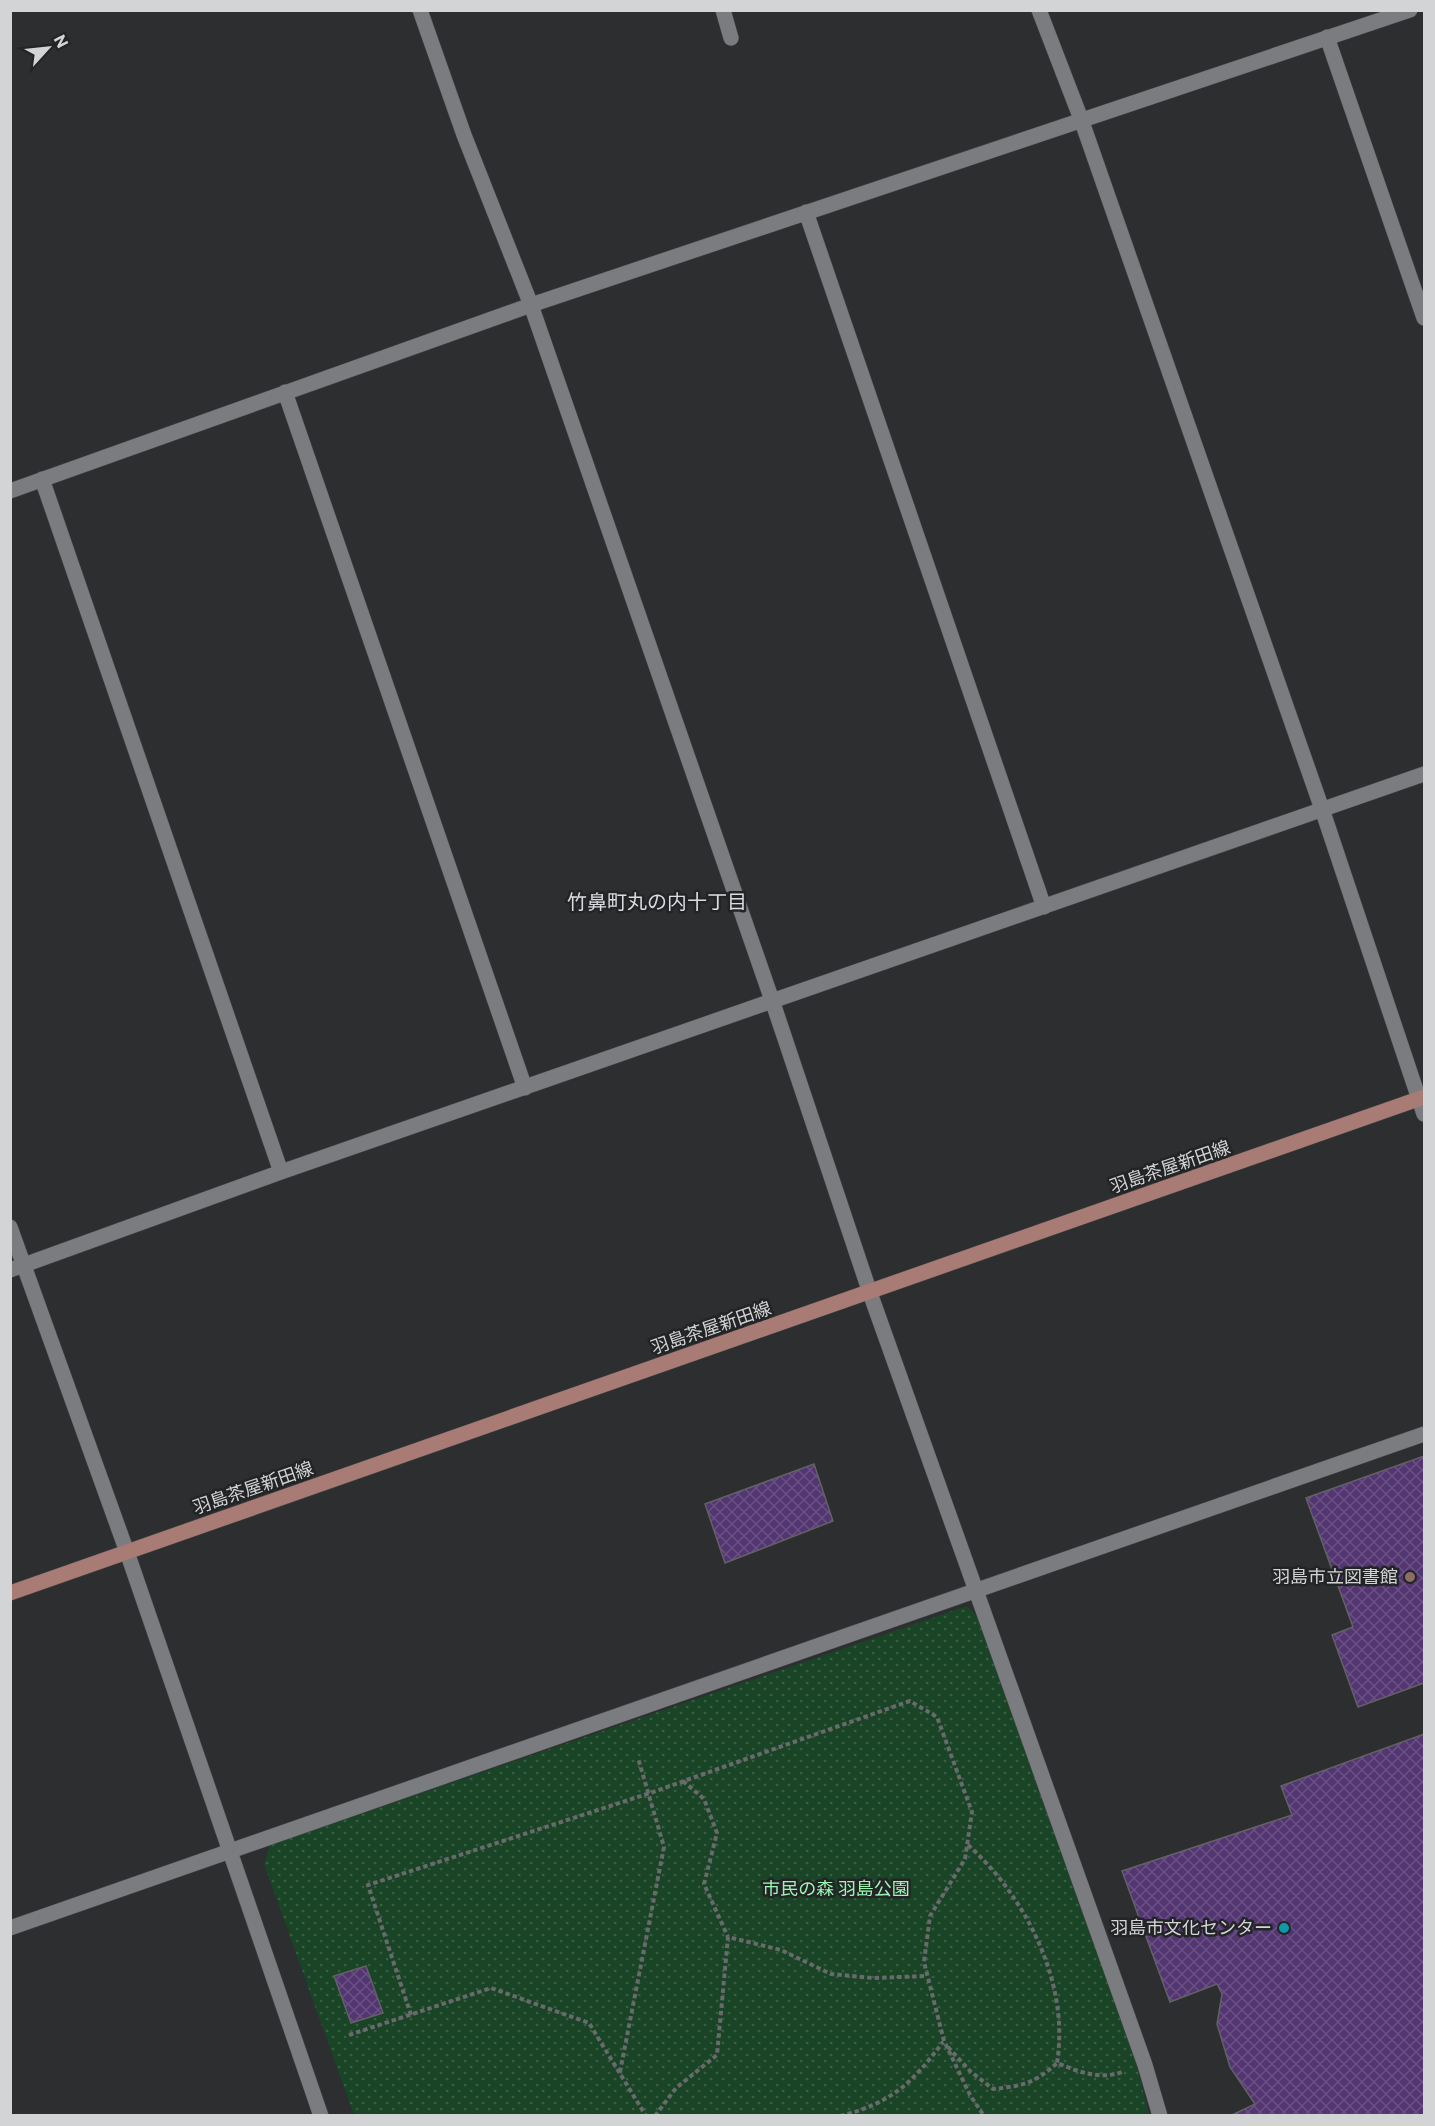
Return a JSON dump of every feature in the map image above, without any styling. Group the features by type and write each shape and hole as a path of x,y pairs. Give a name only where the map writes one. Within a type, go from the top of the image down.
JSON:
{"main road":[{"name":"羽島茶屋新田線","path":"10,1593 870,1293 1423,1104"}],"street":[{"path":"420,10 464,135 531,305 773,1003 870,1293 1145,2065 1160,2115"},
{"path":"723,10 731,38"},
{"path":"1040,10 1081,119 1423,1104"},
{"path":"10,491 531,305 1410,10"},
{"path":"1327,37 1425,318"},
{"path":"806,212 1044,907"},
{"path":"285,392 525,1088"},
{"path":"42,480 281,1172"},
{"path":"17,1267 281,1172 773,1003 1425,774"},
{"path":"10,1227 17,1267 127,1552 321,2115"},
{"path":"10,1928 1425,1434"}],"path":[{"path":"411,2015 368,1885 650,1793 910,1701 937,1717 972,1812 965,1859 930,1916 924,1962 944,2042 970,2095 984,2115"},
{"path":"620,2073 664,1847 638,1758"},
{"path":"655,2115 676,2088 717,2055 728,1937 705,1884 717,1833 704,1799 682,1781"},
{"path":"944,2042 970,2071 993,2089 1021,2086 1040,2079 1058,2062 1062,2036 1052,1978 1033,1931 994,1868 967,1845"},
{"path":"728,1937 781,1950 831,1974 873,1978 927,1976"},
{"path":"349,2035 491,1988 589,2023 646,2115"},
{"path":"840,2115 870,2108 916,2078 944,2042"},
{"path":"1058,2062 1077,2072 1109,2077 1145,2065"}],"green space":[{"name":"市民の森 羽島公園","path":"967,1606 981,1619 1132,2047 1149,2115 354,2115 264,1864 270,1845"}],"building":[{"path":"1424,1456 1424,1683 1358,1707 1332,1635 1353,1627 1306,1498"},
{"path":"814,1464 833,1521 725,1563 705,1504"},
{"name":"羽島市文化センター","path":"1424,1734 1424,2116 1230,2116 1255,2104 1230,2067 1217,2024 1222,1994 1217,1984 1170,2002 1122,1871 1292,1815 1281,1786"},
{"path":"366,1966 383,2013 351,2023 334,1976"}],"place":[{"name":"羽島市立図書館","path":"1410,1577"},
{"name":"羽島市文化センター","path":"1284,1928"}],"district":[{"name":"竹鼻町丸の内十丁目","path":"657,902"}]}
